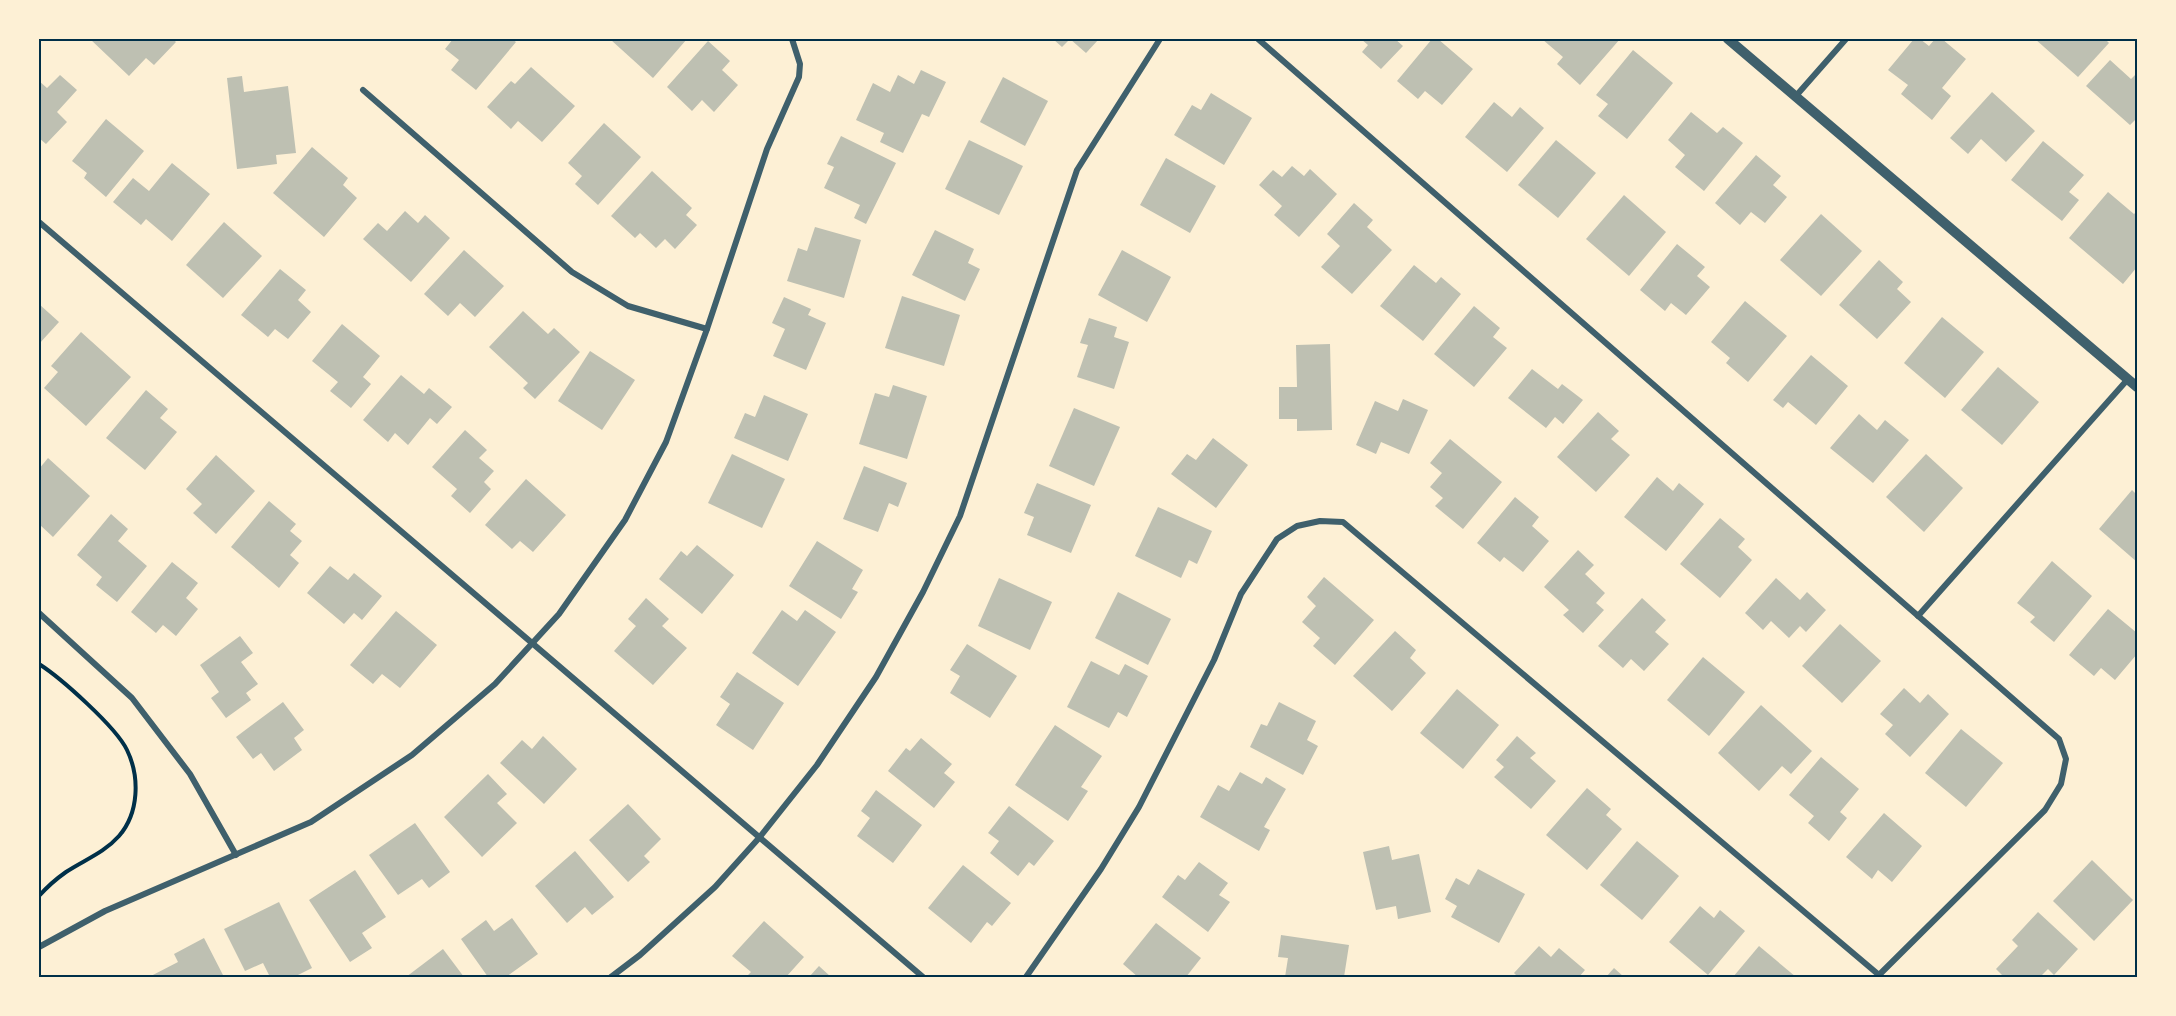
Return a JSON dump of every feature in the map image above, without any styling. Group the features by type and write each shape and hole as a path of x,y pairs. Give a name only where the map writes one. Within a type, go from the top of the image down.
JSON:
{"street":[{"path":"39,947 105,911 311,822 412,755 495,684 560,614 625,520 666,442 707,329 767,149 799,77 800,64 792,39"},
{"path":"611,977 640,955 715,887 759,838 817,765 869,687 923,592 960,516 1077,170 1160,39"},
{"path":"1026,977 1101,869 1138,807 1214,660 1241,594 1277,539 1297,526 1320,521 1343,522 1878,976 2045,810 2061,784 2066,759 2059,739 1258,39"},
{"path":"1728,39 2137,387"},
{"path":"1795,97 1846,39"},
{"path":"363,90 572,272 628,306 707,329"},
{"path":"39,222 923,977"},
{"path":"1918,616 2128,379"},
{"path":"39,613 132,698 190,774 236,855"}],"path":[{"path":"39,664 59,678 118,737 126,748 136,782 133,811 128,825 120,835 95,856 57,879 39,896"}],"building":[{"path":"90,39 173,39 176,42 154,65 146,58 129,76"},
{"path":"453,39 512,39 516,42 476,90 451,70 459,60 445,49"},
{"path":"612,39 687,39 653,78"},
{"path":"1053,39 1070,39 1062,47"},
{"path":"1070,39 1099,39 1086,53"},
{"path":"1361,39 1395,39 1403,46 1381,69 1362,52 1368,45"},
{"path":"1432,39 1438,39 1473,69 1442,105 1425,91 1418,99 1397,81"},
{"path":"1542,39 1620,39 1580,85 1557,64 1563,57"},
{"path":"1914,39 1920,39 1929,46 1935,39 1942,39 1966,59 1942,88 1951,96 1932,120 1901,94 1908,85 1888,70"},
{"path":"2035,39 2105,39 2109,43 2078,77"},
{"path":"708,41 730,61 722,70 738,85 714,112 702,100 692,111 667,87"},
{"path":"1633,50 1673,83 1627,139 1598,116 1608,104 1596,95"},
{"path":"2110,60 2131,79 2137,73 2137,118 2130,125 2086,86"},
{"path":"531,67 575,106 542,142 518,121 511,129 487,107 511,81 515,84"},
{"path":"921,70 946,82 929,117 922,114 903,153 880,142 884,133 856,120 873,83 890,92 898,75 914,84"},
{"path":"60,75 77,90 57,112 67,122 46,144 39,138 39,81 47,88"},
{"path":"242,76 244,92 288,86 296,153 276,155 277,164 237,169 227,78"},
{"path":"1003,77 1048,101 1025,146 980,122"},
{"path":"1992,92 2035,131 2006,162 1981,139 1968,154 1950,138"},
{"path":"1211,93 1252,118 1224,165 1174,135 1192,105 1201,110"},
{"path":"1494,102 1512,117 1520,107 1544,128 1507,172 1465,137"},
{"path":"1691,112 1717,133 1723,127 1743,143 1704,191 1675,167 1685,155 1668,140"},
{"path":"106,119 144,151 106,197 84,178 87,173 72,161"},
{"path":"604,123 641,157 598,205 575,184 582,176 568,163"},
{"path":"841,136 896,163 866,224 854,218 860,205 824,188 834,167 827,164"},
{"path":"969,140 1023,166 999,215 945,189"},
{"path":"1556,140 1596,173 1558,218 1518,185"},
{"path":"2043,141 2084,175 2069,192 2079,200 2062,221 2011,180"},
{"path":"312,147 348,178 343,185 357,198 324,237 273,193"},
{"path":"1756,155 1781,176 1773,185 1787,197 1765,223 1751,212 1740,225 1715,203"},
{"path":"1166,158 1216,186 1190,233 1140,205"},
{"path":"172,163 210,194 172,241 146,219 141,225 113,202 133,178 149,191"},
{"path":"1292,166 1304,176 1310,169 1337,194 1299,237 1274,215 1282,206 1259,185 1273,170 1282,177"},
{"path":"652,171 692,208 686,215 697,225 675,249 665,239 656,248 640,233 635,238 611,216"},
{"path":"2108,192 2134,214 2137,211 2137,267 2123,284 2069,238"},
{"path":"1624,195 1666,232 1629,276 1586,239"},
{"path":"1354,203 1373,220 1367,227 1392,250 1352,294 1321,267 1340,246 1327,234"},
{"path":"405,211 418,223 425,215 450,238 411,282 363,239 378,223 387,231"},
{"path":"1821,214 1862,251 1821,296 1780,260"},
{"path":"224,222 262,256 223,298 186,265"},
{"path":"815,227 861,240 844,298 787,281 798,248 807,251"},
{"path":"935,230 974,249 968,263 980,269 965,301 912,275"},
{"path":"1677,244 1705,267 1697,276 1710,287 1686,315 1671,303 1665,311 1640,290"},
{"path":"464,250 504,286 475,317 460,303 448,316 424,294"},
{"path":"1122,250 1171,277 1147,322 1098,295"},
{"path":"1879,260 1903,282 1897,289 1911,302 1877,339 1839,305"},
{"path":"1414,265 1436,283 1441,277 1461,294 1423,341 1380,306"},
{"path":"280,269 306,290 298,300 311,312 288,339 275,329 268,337 241,315"},
{"path":"902,296 960,315 944,366 885,348"},
{"path":"784,297 811,309 808,315 826,323 806,370 773,356 785,329 772,323"},
{"path":"1745,301 1787,336 1748,382 1726,363 1730,358 1711,342"},
{"path":"39,304 59,322 39,344"},
{"path":"1474,306 1500,328 1493,337 1507,348 1474,387 1434,354"},
{"path":"523,311 548,334 554,328 580,352 535,399 523,388 528,383 489,347"},
{"path":"1942,317 1984,352 1945,398 1904,363"},
{"path":"1089,318 1117,327 1114,337 1129,342 1114,389 1077,377 1088,345 1080,343"},
{"path":"342,324 380,356 363,377 371,384 351,408 330,391 338,382 312,361"},
{"path":"81,332 131,377 86,426 44,388 58,372 51,366"},
{"path":"1330,344 1332,430 1297,431 1297,419 1279,419 1279,387 1297,387 1296,345"},
{"path":"590,351 635,380 602,430 558,401"},
{"path":"1811,355 1848,386 1816,425 1788,402 1783,408 1773,400"},
{"path":"1998,367 2039,402 2002,445 1961,410"},
{"path":"1532,369 1558,389 1562,384 1583,400 1563,424 1555,417 1546,428 1508,398"},
{"path":"401,375 424,394 429,388 452,407 437,424 430,418 408,445 395,433 388,442 363,420"},
{"path":"893,385 927,396 907,459 859,444 875,393 889,397"},
{"path":"146,390 168,409 160,418 177,432 145,470 106,438"},
{"path":"764,395 808,414 788,461 734,438 745,413 755,417"},
{"path":"1403,399 1428,410 1409,454 1381,442 1376,454 1356,445 1375,401 1398,411"},
{"path":"1074,408 1120,427 1094,486 1049,466"},
{"path":"1598,412 1619,431 1611,439 1630,455 1596,492 1557,457"},
{"path":"1859,414 1877,430 1885,420 1909,440 1873,483 1830,448"},
{"path":"465,430 487,450 479,458 494,471 484,482 491,489 470,513 451,496 457,489 432,467"},
{"path":"1213,438 1248,465 1216,508 1171,474 1187,454 1196,460"},
{"path":"1450,439 1502,482 1463,529 1435,506 1443,498 1430,487 1442,473 1430,463"},
{"path":"732,454 785,479 762,528 708,503"},
{"path":"1926,454 1963,488 1924,532 1886,497"},
{"path":"216,455 255,491 216,534 193,513 202,504 186,489"},
{"path":"48,458 90,496 53,537 39,524 39,469"},
{"path":"864,466 907,483 898,507 889,503 878,532 843,519"},
{"path":"1657,477 1673,491 1679,483 1704,504 1666,551 1624,517"},
{"path":"526,479 566,515 533,552 520,541 512,549 485,525"},
{"path":"1037,483 1091,505 1071,553 1027,535 1034,517 1024,513"},
{"path":"2132,490 2137,495 2137,562 2099,529"},
{"path":"1515,497 1539,517 1532,526 1549,541 1523,572 1504,557 1500,562 1477,543"},
{"path":"269,501 296,524 290,531 302,541 290,555 299,563 279,588 231,547"},
{"path":"1158,507 1212,531 1197,564 1189,560 1181,578 1135,556"},
{"path":"111,514 128,529 118,541 147,566 117,602 96,585 102,577 77,555"},
{"path":"1720,518 1745,539 1738,547 1752,560 1720,598 1680,564"},
{"path":"817,541 863,570 852,589 858,592 841,619 789,586"},
{"path":"697,545 734,575 702,614 659,579 681,551 687,556"},
{"path":"1578,550 1594,565 1585,574 1605,593 1596,603 1604,610 1583,633 1563,615 1569,610 1544,587"},
{"path":"2052,561 2092,596 2054,642 2030,622 2035,617 2017,603"},
{"path":"172,562 198,583 186,598 198,609 176,636 163,625 156,633 131,612"},
{"path":"330,566 348,580 354,573 382,596 362,620 354,613 344,624 307,593"},
{"path":"1324,577 1374,620 1335,665 1313,646 1320,638 1302,622 1316,606 1307,597"},
{"path":"999,578 1052,602 1030,650 978,626"},
{"path":"1776,578 1800,600 1807,592 1826,610 1806,632 1800,626 1789,638 1771,621 1763,630 1745,613"},
{"path":"1118,592 1171,619 1148,665 1095,638"},
{"path":"646,598 669,619 662,626 687,648 653,685 614,651 636,626 628,619"},
{"path":"1642,598 1666,620 1655,632 1669,644 1644,671 1631,659 1623,668 1598,646"},
{"path":"2108,609 2137,633 2137,654 2115,680 2101,668 2094,676 2069,655"},
{"path":"782,610 797,621 805,610 836,632 798,686 752,653"},
{"path":"396,611 437,645 400,688 382,674 373,684 350,665"},
{"path":"1840,624 1881,661 1842,703 1802,666"},
{"path":"1395,631 1416,650 1410,658 1426,673 1392,711 1353,676"},
{"path":"240,636 253,653 241,662 258,684 246,693 251,700 226,718 211,698 219,692 200,665"},
{"path":"967,644 1017,676 990,718 950,693 960,676 950,670"},
{"path":"1703,657 1745,692 1709,736 1667,700"},
{"path":"1091,661 1119,675 1125,664 1148,676 1127,717 1118,712 1109,728 1067,707"},
{"path":"737,672 784,703 753,750 716,725 730,704 720,697"},
{"path":"1904,688 1920,703 1928,694 1949,714 1910,757 1885,734 1893,725 1880,714"},
{"path":"1457,689 1499,725 1463,769 1420,733"},
{"path":"283,702 304,730 294,738 302,750 274,771 261,753 253,759 236,737"},
{"path":"1279,702 1316,721 1307,740 1318,746 1303,775 1250,747 1261,724 1267,726"},
{"path":"1761,705 1812,751 1791,774 1782,766 1759,791 1718,753"},
{"path":"1055,725 1102,756 1081,787 1088,791 1068,821 1015,785"},
{"path":"1961,729 2003,763 1966,807 1925,773"},
{"path":"543,736 577,769 544,804 500,763 522,740 532,749"},
{"path":"1517,736 1536,753 1530,758 1556,781 1531,809 1494,777 1504,767 1496,760"},
{"path":"921,738 952,764 944,773 955,782 934,808 888,771 906,748 910,751"},
{"path":"1821,757 1859,789 1840,812 1847,818 1829,841 1808,823 1814,816 1789,795"},
{"path":"1240,772 1262,784 1266,777 1286,789 1264,827 1270,830 1259,851 1200,817 1218,785 1229,791"},
{"path":"488,774 507,794 497,803 517,823 482,857 444,817"},
{"path":"1587,788 1611,809 1606,815 1622,829 1587,870 1546,835"},
{"path":"876,790 922,825 893,863 857,836 870,818 861,811"},
{"path":"628,804 661,839 644,856 650,862 628,882 589,840"},
{"path":"1009,806 1054,841 1034,866 1029,862 1018,876 990,853 999,841 988,833"},
{"path":"1884,813 1922,846 1892,882 1878,870 1872,879 1846,857"},
{"path":"415,823 450,872 429,888 422,879 398,895 369,855"},
{"path":"1637,841 1679,876 1642,920 1600,885"},
{"path":"1389,846 1392,860 1419,854 1431,912 1398,919 1396,906 1376,910 1363,852"},
{"path":"575,851 614,897 592,915 585,907 567,923 535,886"},
{"path":"2092,860 2133,900 2094,941 2053,901"},
{"path":"1199,862 1228,883 1219,895 1230,902 1208,932 1162,897 1178,875 1185,880"},
{"path":"963,865 1011,903 992,926 987,922 971,943 928,908"},
{"path":"1478,869 1525,894 1499,943 1451,917 1457,906 1445,899 1456,878 1469,885"},
{"path":"355,870 386,917 362,933 372,948 350,962 309,900"},
{"path":"279,902 312,968 294,977 270,977 263,963 245,971 224,929"},
{"path":"1700,906 1714,918 1720,910 1745,931 1708,975 1669,942"},
{"path":"2038,912 2078,949 2054,975 2048,969 2040,977 2004,977 1996,969 2018,946 2012,940"},
{"path":"512,918 538,954 506,977 488,977 461,939 486,920 494,931"},
{"path":"764,921 804,957 786,977 746,977 751,972 732,956"},
{"path":"1156,923 1201,958 1186,977 1138,977 1123,964"},
{"path":"1281,935 1349,945 1344,977 1285,977 1288,958 1278,957"},
{"path":"204,938 224,977 149,977 178,962 174,954"},
{"path":"1539,946 1551,957 1559,948 1585,970 1579,977 1518,977 1514,973"},
{"path":"1759,946 1796,977 1733,977"},
{"path":"443,949 464,977 406,977"},
{"path":"819,966 831,977 809,977"},
{"path":"1614,968 1624,977 1606,977"}]}
